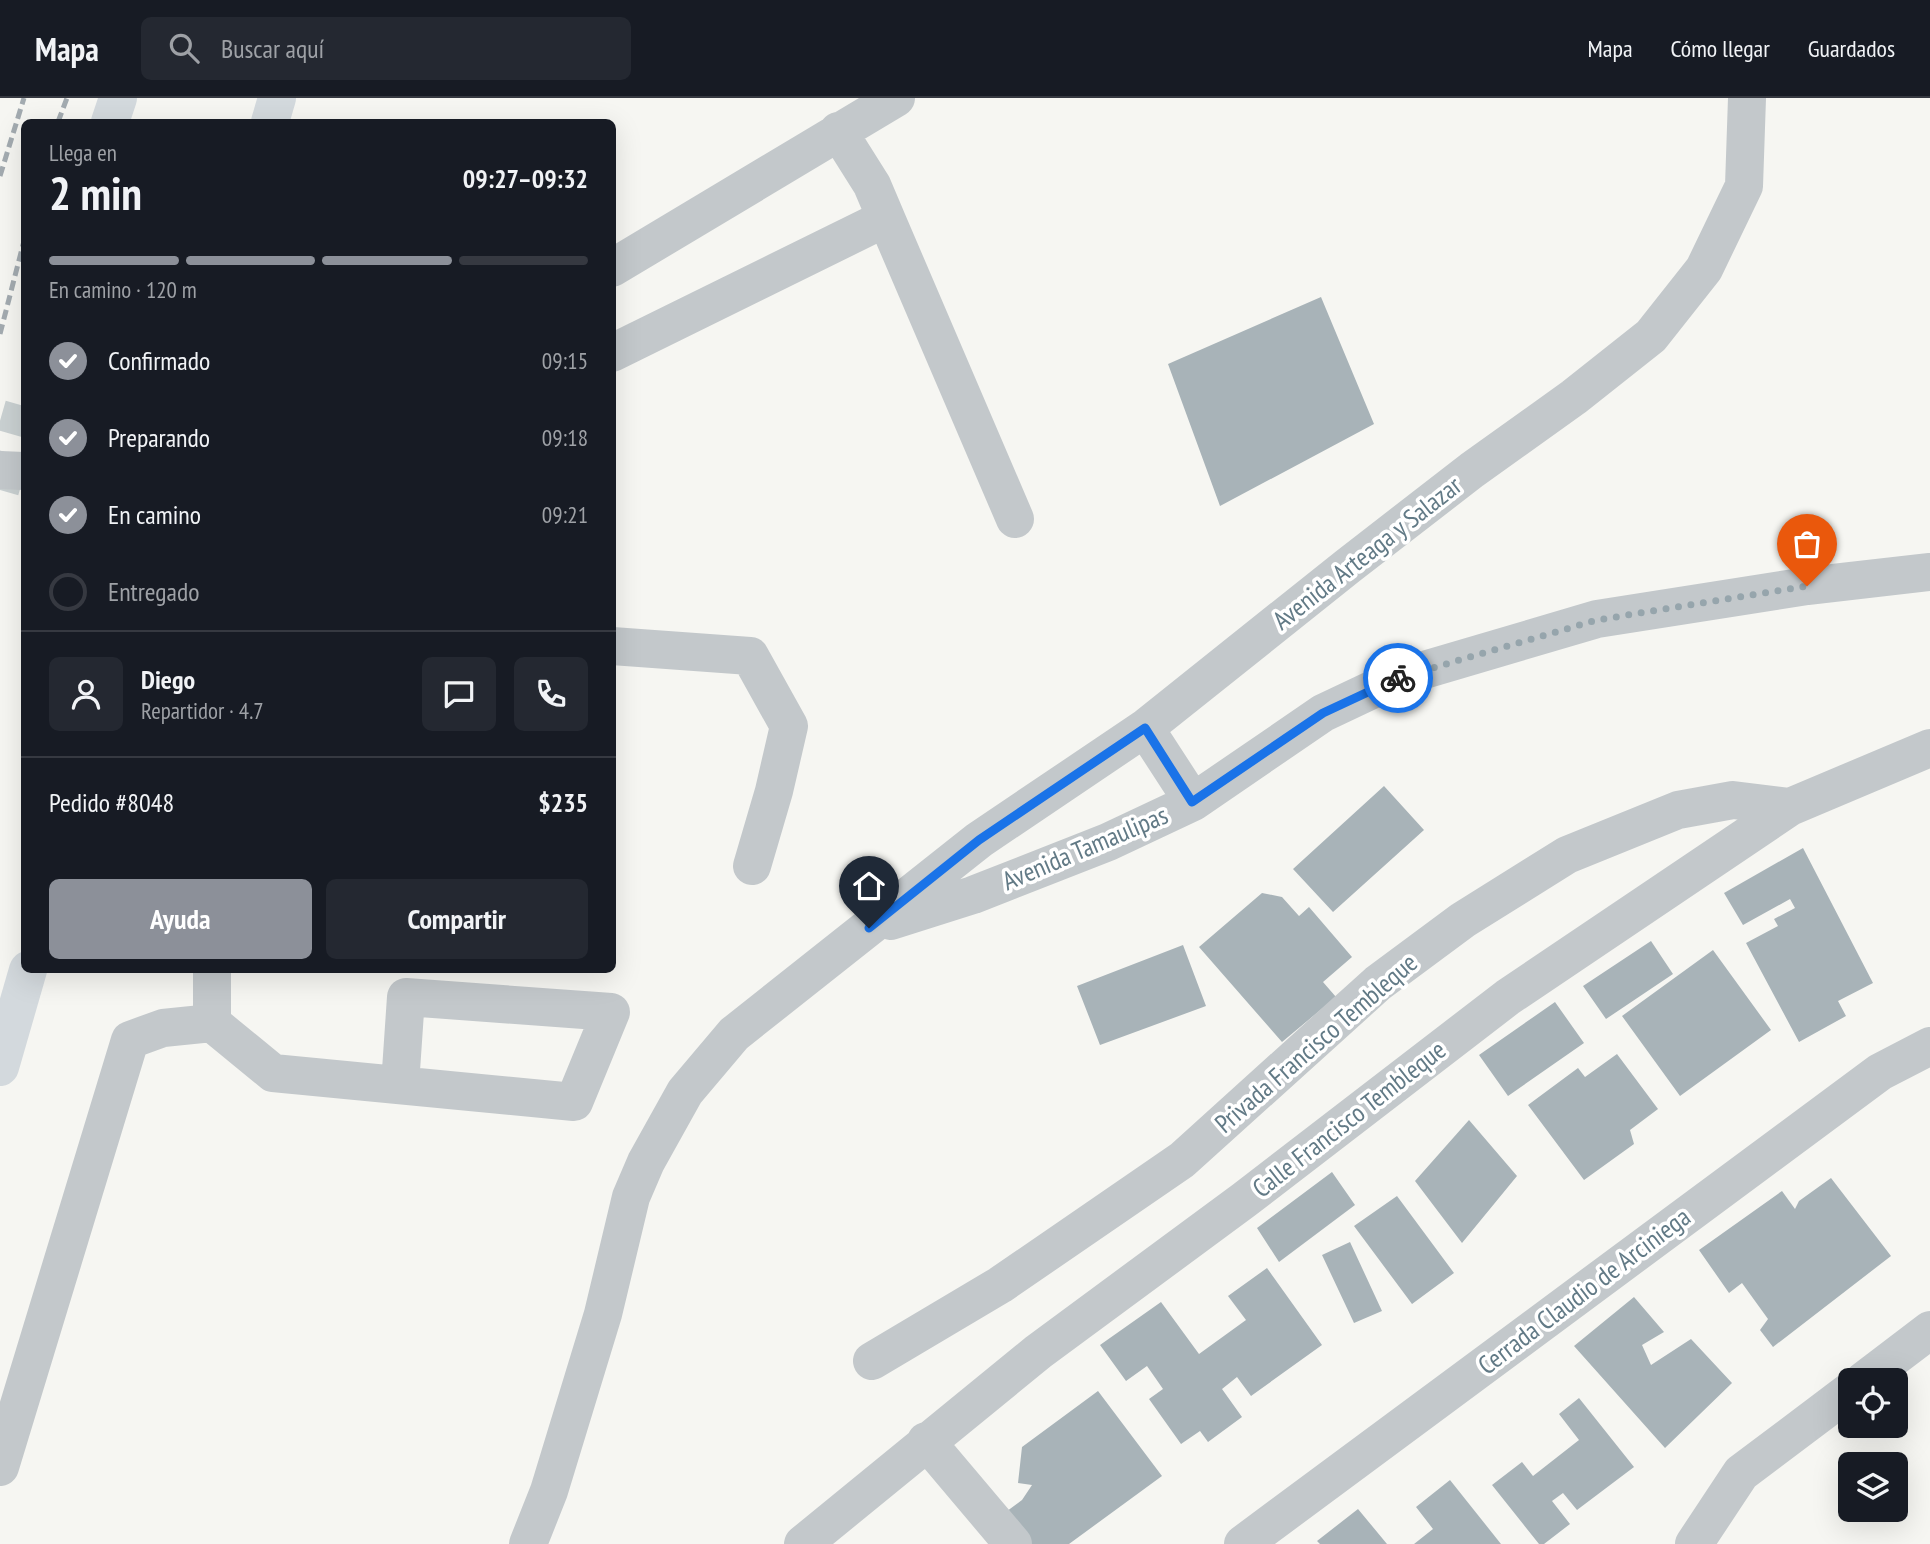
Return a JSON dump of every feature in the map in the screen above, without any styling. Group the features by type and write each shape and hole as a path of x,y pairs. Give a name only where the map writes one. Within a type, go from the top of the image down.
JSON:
{"highway":[{"path":"111,119 118,98"},
{"path":"271,119 277,98"},
{"path":"0,1067 27,973"}],"street":[{"path":"616,266 896,98"},
{"name":"Avenida Arteaga y Salazar","path":"528,1544 549,1491 603,1314 631,1197 646,1162 685,1092 734,1034 979,840 1145,728 1379,542 1472,470 1574,397 1651,336 1704,270 1744,186 1747,98"},
{"path":"838,131 872,185 1015,519"},
{"path":"616,351 887,218"},
{"path":"0,470 21,471"},
{"name":"Avenida Tamaulipas","path":"869,928 973,895 1108,842 1192,802 1323,713 1397,678 1597,620 1807,586 1930,572"},
{"path":"616,646 750,656 789,726 774,791 752,866"},
{"path":"1145,728 1192,802"},
{"name":"Calle Francisco Tembleque","path":"803,1544 1038,1352 1244,1200 1508,996 1790,807 1930,748"},
{"name":"Privada Francisco Tembleque","path":"872,1361 1000,1285 1182,1160 1378,983 1463,920 1567,855 1678,810 1733,800 1790,807"},
{"path":"212,973 212,1023"},
{"path":"0,1467 130,1040 163,1028 212,1023 273,1073 574,1102 611,1012 405,997 400,1085"},
{"name":"Cerrada Claudio de Arciniega","path":"1243,1544 1880,1072 1930,1046"},
{"path":"1880,1368 1930,1330"},
{"path":"1694,1544 1741,1473 1838,1400"},
{"path":"926,1441 1013,1544"}],"building":[{"path":"1321,297 1374,424 1220,506 1168,364"},
{"path":"1384,786 1424,830 1333,912 1293,869"},
{"path":"1803,848 1873,983 1838,1001 1846,1016 1799,1042 1746,943 1778,926 1774,919 1795,908 1790,899 1743,925 1724,893"},
{"path":"1262,893 1282,897 1299,916 1309,907 1352,957 1323,982 1336,997 1282,1042 1199,947"},
{"path":"1651,941 1673,974 1606,1019 1583,986"},
{"path":"1183,945 1206,1006 1100,1045 1077,986"},
{"path":"1713,950 1771,1030 1680,1096 1622,1016"},
{"path":"1555,1002 1584,1043 1508,1096 1479,1055"},
{"path":"1617,1054 1658,1109 1630,1130 1634,1144 1584,1180 1528,1105 1578,1068 1585,1077"},
{"path":"1469,1120 1517,1176 1462,1243 1415,1181"},
{"path":"1332,1172 1355,1205 1279,1262 1257,1228"},
{"path":"1831,1178 1891,1256 1773,1347 1760,1330 1768,1319 1742,1283 1729,1293 1699,1250 1782,1191 1795,1209 1799,1201"},
{"path":"1397,1196 1454,1273 1412,1304 1354,1226"},
{"path":"1350,1242 1382,1311 1354,1323 1322,1255"},
{"path":"1267,1268 1322,1345 1251,1396 1237,1377 1222,1389 1242,1417 1208,1442 1200,1431 1181,1444 1149,1399 1163,1389 1147,1366 1126,1381 1100,1345 1161,1302 1199,1354 1246,1320 1228,1296"},
{"path":"1634,1297 1664,1332 1642,1345 1651,1365 1691,1339 1732,1383 1665,1448 1574,1346"},
{"path":"1098,1391 1162,1476 1069,1544 1019,1544 999,1517 1022,1500 1032,1485 1018,1483 1022,1447"},
{"path":"1579,1398 1634,1467 1577,1510 1563,1493 1552,1501 1570,1524 1544,1544 1539,1544 1492,1485 1522,1462 1533,1476 1579,1440 1559,1414"},
{"path":"1450,1480 1501,1544 1414,1544 1433,1529 1416,1507"},
{"path":"1358,1509 1387,1544 1320,1544 1317,1541"}],"tunnel":[{"path":"0,490 21,416"}],"railway":[{"path":"0,176 24,98"},
{"path":"59,119 67,98"},
{"path":"0,334 21,253"}],"way so far":[{"path":"1398,678 1597,620 1807,586"}],"route":[{"path":"869,928 979,840 1145,728 1192,802 1323,713 1398,678"}]}
